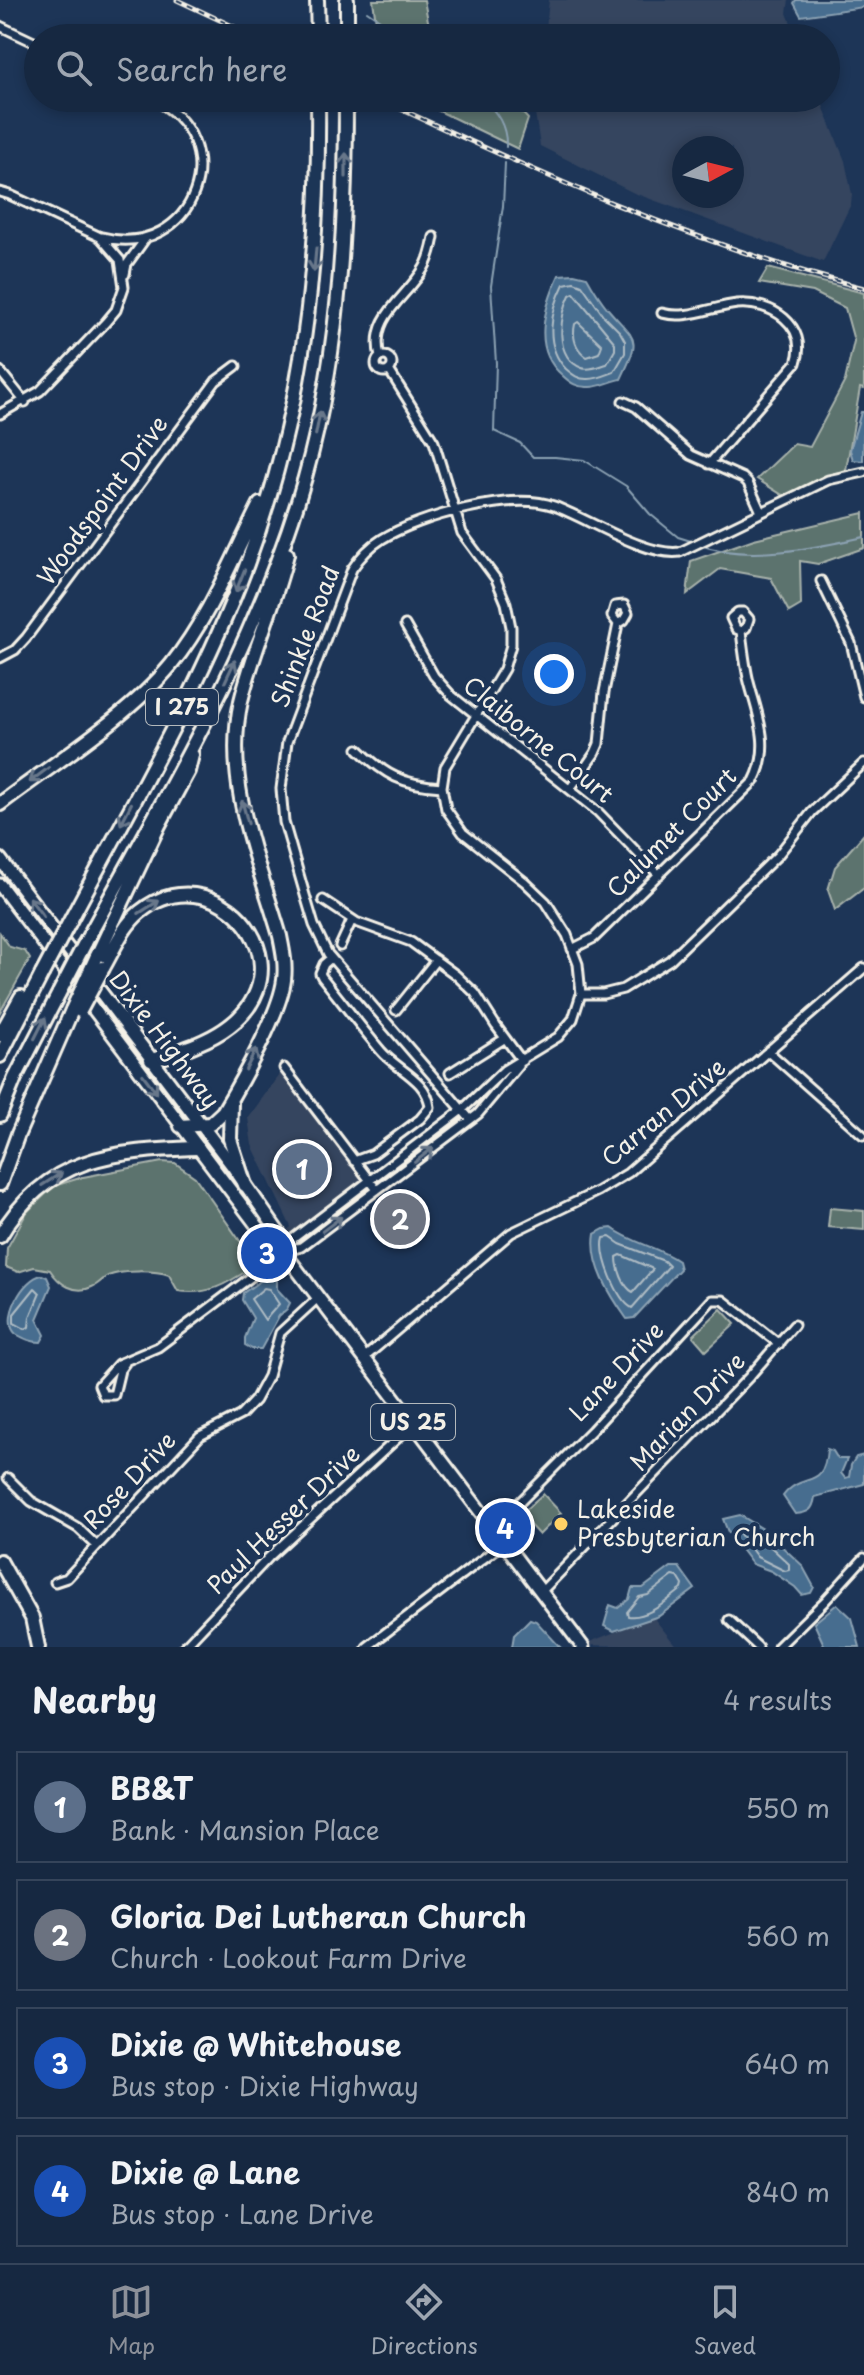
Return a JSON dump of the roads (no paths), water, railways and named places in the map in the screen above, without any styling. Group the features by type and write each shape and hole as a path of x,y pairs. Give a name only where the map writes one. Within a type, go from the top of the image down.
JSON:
{"highway":[{"path":"317,0 318,24"},
{"path":"347,0 347,24"},
{"name":"I 275","path":"0,1056 204,663 247,564 292,406 311,299 318,214 318,112"},
{"name":"I 275","path":"0,1115 15,1078 85,943 229,675 256,615 299,499 319,418 336,313 346,203 346,112"},
{"path":"0,804 134,703 165,671 217,594 273,480"},
{"path":"181,1126 214,1122 231,1099 277,1006 284,979 284,953 280,936 239,790 235,744 241,701 281,578 299,499"},
{"path":"0,1184 18,1134 53,1057 100,963 159,825 188,771 195,740"},
{"path":"100,963 131,921 151,904 165,898 193,895 215,901 236,914 251,933 259,953 260,973 255,996 243,1016 220,1034 151,1060"},
{"path":"0,1035 24,993 42,974"},
{"path":"231,1099 230,1139 245,1185"},
{"path":"0,1236 28,1196 44,1182 77,1165 105,1158 198,1148"},
{"path":"0,1561 32,1618 38,1647"}],"main road":[{"name":"Dixie Highway","path":"0,859 245,1185 281,1236 284,1252"},
{"name":"Dixie Highway","path":"0,885 271,1244 284,1252 583,1647"}],"street":[{"path":"0,26 24,37"},
{"path":"0,192 100,237 123,241 145,239 167,228 188,206 198,183 200,159 194,139 174,112"},
{"path":"100,237 116,253 124,278"},
{"path":"125,1363 120,1370 114,1395 103,1395 99,1385 102,1378 118,1364 158,1347 284,1252 294,1238 462,1110 504,1070 566,1030 576,1013 581,994 580,972 558,918 539,893 463,833 446,809 442,787 450,757 504,669 511,645 511,627 496,579 462,533 434,442 389,370 384,372 378,368 381,323 391,306 425,267 434,237"},
{"path":"0,414 40,391 106,322 122,297 127,264 145,239"},
{"path":"662,313 675,315 737,304 752,305 781,315 797,332 800,349 796,363 709,464"},
{"name":"Woodspoint Drive","path":"0,658 15,650 26,638 216,381 236,366"},
{"path":"0,371 25,402"},
{"path":"623,401 636,407 691,455 743,478 761,512"},
{"name":"Shinkle Road","path":"470,1119 331,958 314,925 284,822 281,789 287,742 346,581 358,560 371,546 417,521 516,501 551,505 654,550 671,553 694,546 828,480 864,472"},
{"path":"821,581 851,643 864,697"},
{"path":"570,789 599,744 604,692 618,624"},
{"name":"Claiborne Court","path":"405,625 441,685 598,812 659,875"},
{"name":"Calumet Court","path":"572,949 594,938 751,785 760,769 764,737 748,678 741,631"},
{"path":"358,749 399,780 419,786 442,787"},
{"path":"581,994 603,994 623,989 670,960 778,855 812,812 864,763"},
{"path":"323,900 352,920 400,936 436,960 475,993 522,1061"},
{"path":"340,946 352,920"},
{"path":"331,958 324,964 320,973 322,977 382,1052 412,1076 429,1102 427,1112 420,1119 373,1154 354,1161"},
{"path":"396,1010 436,960"},
{"name":"Carran Drive","path":"364,1358 511,1233 628,1173 863,970"},
{"path":"450,1073 504,1039"},
{"path":"768,1051 863,1135"},
{"path":"284,1252 301,1247 470,1119 486,1106 522,1061"},
{"path":"284,1068 377,1190"},
{"name":"Rose Drive","path":"55,1582 67,1578 200,1436 241,1415 255,1400 268,1376 280,1333 318,1298"},
{"name":"Lane Drive","path":"493,1529 592,1430 712,1300 723,1300 779,1344"},
{"name":"Marian Drive","path":"541,1592 794,1325"},
{"name":"Paul Hesser Drive","path":"184,1647 269,1557 414,1423"},
{"path":"8,1478 31,1501 78,1528 97,1546"},
{"path":"367,1647 504,1543"},
{"path":"778,1647 864,1558"},
{"path":"729,1620 758,1647"}],"water":[{"path":"796,0 864,0 864,7 801,16 794,3"},
{"path":"559,275 587,277 633,340 632,354 621,379 594,387 578,386 552,365 546,353 544,327 549,300"},
{"path":"861,412 864,412 863,461 853,460 850,450"},
{"path":"612,1228 670,1256 678,1261 680,1269 634,1318 627,1319 598,1268 595,1234"},
{"path":"42,1275 47,1277 51,1286 37,1319 45,1335 41,1342 37,1342 16,1334 11,1319 21,1291"},
{"path":"271,1276 277,1281 277,1289 290,1303 261,1349 252,1349 245,1345 253,1318 242,1300 243,1293"},
{"path":"827,1449 833,1451 838,1459 847,1459 841,1473 845,1478 849,1477 856,1457 864,1455 864,1484 815,1497 810,1510 795,1514 783,1496 791,1488 822,1471"},
{"path":"740,1515 763,1529 802,1565 814,1587 811,1593 802,1595 771,1571 752,1564 728,1532 723,1519"},
{"path":"671,1567 679,1567 695,1589 659,1616 614,1631 604,1626 610,1605 618,1608 629,1599 632,1588 643,1588"},
{"path":"837,1604 852,1618 860,1647 825,1647 814,1623"},
{"path":"530,1619 536,1621 560,1647 512,1647 514,1635"}],"waterway":[{"path":"367,11 386,24"},
{"path":"494,112 505,132 506,147"},
{"path":"505,163 503,206 491,286 496,363 494,431 520,443 533,457 584,460 626,486 650,514 678,537 694,542"},
{"path":"700,545 739,552 781,552 864,537"}],"railway":[{"path":"177,0 228,24"},
{"path":"407,112 616,205 739,251 864,288"}],"place":[{"name":"BB&T","path":"302,1169"},
{"name":"Gloria Dei Lutheran Church","path":"400,1219"},
{"name":"Dixie @ Whitehouse","path":"267,1253"},
{"name":"Lakeside Presbyterian Church","path":"561,1524"},
{"name":"Dixie @ Lane","path":"505,1528"}]}
